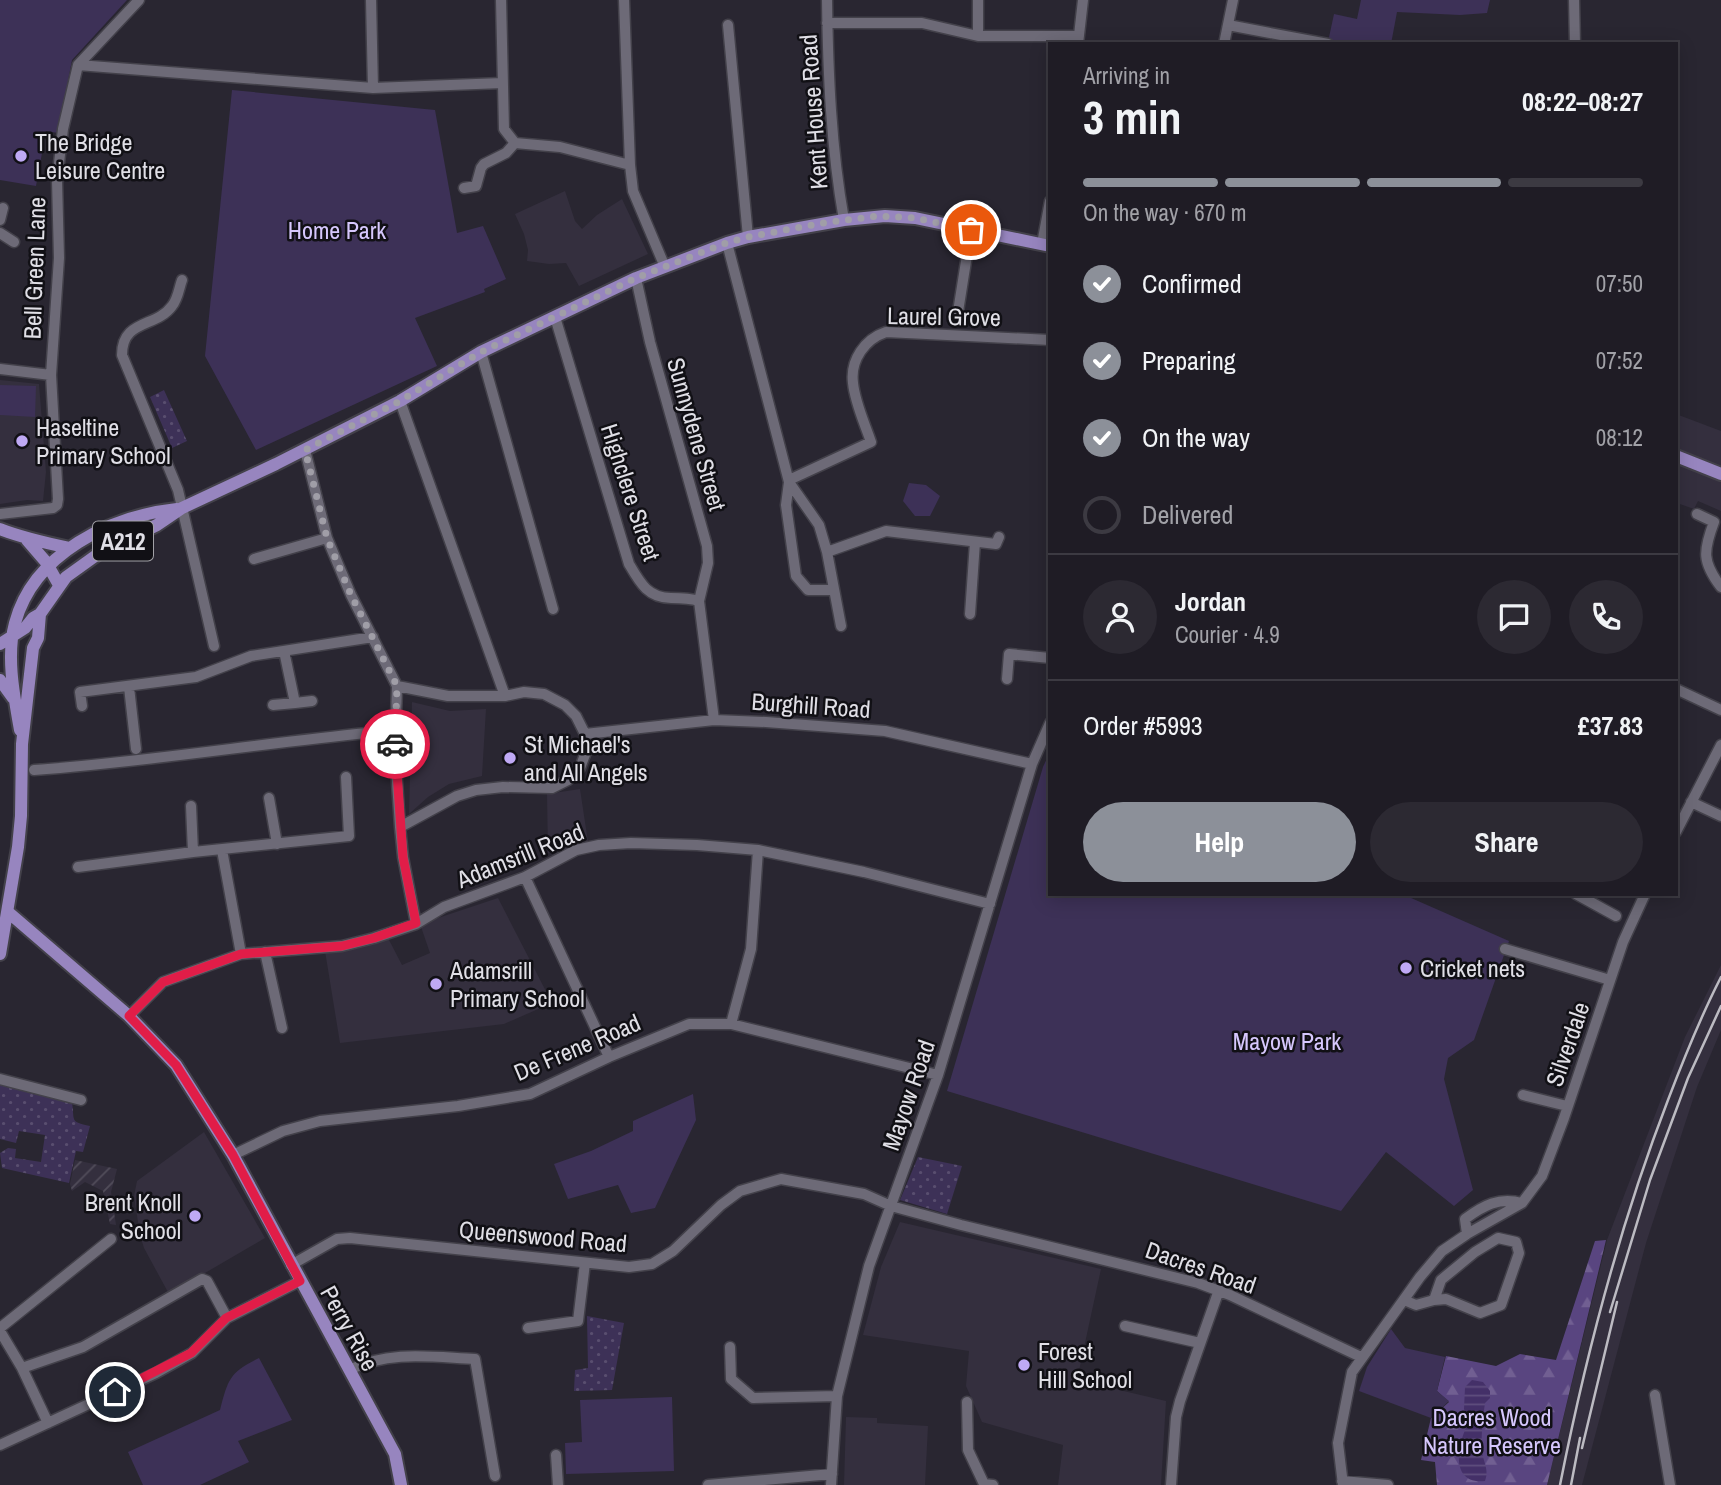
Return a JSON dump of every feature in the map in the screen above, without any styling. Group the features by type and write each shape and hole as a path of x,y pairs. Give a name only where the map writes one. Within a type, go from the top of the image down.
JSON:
{"main road":[{"name":"A212","path":"0,954 21,816 22,744 33,648 38,638 40,614 63,581 98,554 157,525 182,508 305,450 400,401 481,352 636,278 726,243 878,216 915,218 1046,245"},
{"path":"1678,457 1721,474"},
{"name":"A212","path":"22,744 15,701 6,677 15,623 28,593 49,567 70,548 104,528 148,512 182,508"},
{"path":"0,529 27,540 40,540 70,548"},
{"path":"27,540 63,581"},
{"path":"0,644 40,614"},
{"name":"Perry Rise","path":"8,912 129,1016 176,1065 233,1155 395,1454 401,1485"}],"street":[{"name":"Bell Green Lane","path":"0,514 52,508 57,505 51,375 59,258 57,180 63,129 78,65 139,0"},
{"path":"371,0 373,88"},
{"path":"501,0 504,129 515,142 560,147 630,165"},
{"path":"624,0 633,191 665,267"},
{"name":"Kent House Road","path":"827,0 835,166 844,220"},
{"path":"978,0 978,36"},
{"path":"827,23 922,23 978,36 1078,40 1083,0"},
{"path":"1224,42 1233,0"},
{"path":"1574,0 1575,42"},
{"path":"728,25 748,237"},
{"path":"1228,25 1317,42"},
{"path":"78,65 373,88 502,83"},
{"path":"464,188 476,186 484,164 506,153 515,142"},
{"path":"0,220 3,208"},
{"path":"1046,245 1048,223"},
{"path":"957,318 971,230"},
{"path":"0,233 14,242"},
{"path":"726,243 789,481 819,525 841,626"},
{"name":"Sunnydene Street","path":"636,278 650,342 707,546 708,562 699,601"},
{"path":"182,279 174,304 169,310 132,330 125,337 122,355 178,490 214,646"},
{"name":"Highclere Street","path":"555,317 629,564 649,593 661,598 689,598 699,601"},
{"name":"Laurel Grove","path":"789,481 871,442 853,383 861,348 876,335 886,332 1048,340"},
{"path":"481,352 553,609"},
{"path":"0,369 51,375"},
{"path":"400,401 505,696"},
{"path":"305,450 327,538 351,595 397,686 395,752 400,827 416,923"},
{"path":"789,481 786,505 796,576 808,590 833,590"},
{"path":"1697,514 1718,524 1706,550 1705,562 1721,587"},
{"path":"827,552 886,531 996,544 999,537"},
{"path":"254,559 327,538"},
{"path":"970,614 975,542"},
{"path":"699,601 714,720"},
{"path":"82,706 80,692 196,677 251,656 373,637"},
{"path":"284,651 295,702"},
{"path":"1007,679 1009,654 1048,658"},
{"path":"397,686 448,696 505,696 524,692 544,694 565,705 576,716 585,734 586,752 580,768 568,780 552,788 503,787 476,790 457,796 400,827"},
{"path":"129,687 136,749"},
{"path":"1678,690 1721,710"},
{"path":"273,705 312,701"},
{"name":"Burghill Road","path":"585,734 714,720 885,731 1032,764"},
{"name":"Mayow Road","path":"831,1480 837,1396 869,1266 938,1075 1032,764 1048,728"},
{"path":"34,770 101,765 199,751 367,733"},
{"path":"1678,828 1717,761 1721,744"},
{"path":"78,867 349,836 345,777"},
{"path":"269,798 276,844"},
{"path":"1691,802 1721,816"},
{"path":"191,806 193,852"},
{"name":"Adamsrill Road","path":"129,1016 163,982 241,954 342,946 374,938 416,923 444,907 524,877 576,850 598,845 671,844 758,850 864,872 990,904"},
{"path":"222,850 241,954"},
{"path":"731,1024 751,949 758,850"},
{"path":"524,877 609,1057"},
{"path":"1580,896 1616,916"},
{"name":"Silverdale","path":"1361,1357 1442,1251 1522,1203 1542,1176 1623,942 1644,896"},
{"path":"1505,949 1610,980"},
{"path":"265,952 282,1028"},
{"name":"De Frene Road","path":"233,1155 284,1131 320,1121 458,1106 530,1094 689,1024 731,1024 938,1075"},
{"path":"0,1079 81,1100"},
{"path":"1523,1095 1567,1106"},
{"name":"Queenswood Road","path":"291,1265 337,1239 350,1238 629,1267 652,1264 673,1251 721,1205 740,1191 781,1179 864,1194 891,1206"},
{"name":"Silverdale","path":"1467,1234 1465,1219 1484,1205 1508,1200 1522,1203"},
{"name":"Dacres Road","path":"891,1206 1219,1290 1361,1357"},
{"path":"1404,1300 1416,1305 1446,1300 1480,1312 1500,1305 1519,1253 1516,1242 1498,1238 1475,1252 1441,1280 1434,1300"},
{"path":"48,1423 22,1367 0,1329 111,1239"},
{"path":"528,1328 578,1321 585,1263"},
{"path":"22,1367 83,1347 202,1279 207,1281 226,1318"},
{"path":"0,1445 156,1373 191,1353 226,1318 300,1281"},
{"path":"1171,1485 1176,1417 1219,1290"},
{"path":"1125,1326 1200,1343"},
{"path":"730,1347 731,1379 753,1398 837,1396"},
{"path":"349,1370 382,1357 475,1359 495,1476"},
{"path":"1361,1357 1352,1372 1339,1433 1338,1455 1342,1483 1388,1485"},
{"path":"1655,1395 1670,1485"},
{"path":"967,1402 968,1450 984,1484 993,1485"},
{"path":"556,1455 558,1485"},
{"path":"708,1485 831,1480"}],"shaded area":[{"path":"565,191 575,221 582,229 597,215 622,199 648,254 579,286 566,263 527,261 528,250 524,234 515,214"},
{"name":"Haseltine Primary School","path":"0,380 39,384 46,472 43,501 27,500 0,504"},
{"path":"1678,415 1721,431 1721,511 1698,501 1694,509 1678,503"},
{"path":"412,702 450,711 486,709 482,776 449,784 428,797 409,814"},
{"path":"580,789 588,842 548,853 547,794"},
{"name":"Adamsrill Primary School","path":"498,898 552,1003 504,1024 340,1043 325,951 366,945 388,938 402,965 430,953 420,924"},
{"path":"1721,965 1721,1030 1697,1087 1646,1243 1582,1485 1547,1485 1607,1240 1685,1037"},
{"name":"Brent Knoll School","path":"204,1132 265,1238 169,1294 144,1248 140,1235 134,1196 137,1181"},
{"path":"75,1160 117,1169 111,1192 116,1225 110,1224 103,1191 85,1182 72,1191 70,1184"},
{"name":"Forest Hill School","path":"900,1222 1101,1269 1077,1380 1166,1401 1161,1485 1058,1485 1063,1445 982,1422 966,1386 969,1351 863,1335 881,1267"},
{"path":"1472,1380 1483,1382 1490,1391 1490,1398 1485,1403 1482,1431 1482,1453 1487,1473 1485,1481 1465,1476 1459,1460 1459,1450 1469,1422 1464,1409 1465,1387"},
{"path":"846,1417 877,1418 877,1423 928,1426 925,1485 844,1485"}],"green space":[{"path":"0,0 127,0 72,60 58,133 46,131 36,186 0,180"},
{"path":"1361,0 1490,0 1487,13 1460,15 1397,12 1391,42 1328,42 1334,14 1357,19"},
{"name":"Home Park","path":"232,90 435,110 457,233 483,226 506,279 484,289 485,292 415,318 437,366 256,450 205,356"},
{"path":"0,385 36,386 35,417 0,415"},
{"path":"164,390 187,441 172,448 150,397"},
{"path":"909,483 926,485 940,496 930,516 915,516 903,501"},
{"name":"Mayow Park","path":"1048,756 1048,896 1407,896 1509,941 1474,1040 1448,1058 1444,1079 1473,1190 1454,1206 1386,1152 1341,1211 947,1091"},
{"path":"0,1085 72,1103 76,1121 90,1126 83,1152 76,1151 69,1183 2,1168 0,1153 8,1148 16,1149 15,1158 41,1162 45,1135 19,1131 16,1143 0,1139"},
{"path":"693,1094 696,1120 655,1208 631,1213 618,1185 568,1199 554,1164 591,1151 633,1131 633,1121"},
{"path":"918,1157 962,1166 947,1214 900,1200"},
{"name":"Dacres Wood Nature Reserve","path":"1606,1240 1547,1485 1437,1485 1435,1462 1421,1460 1431,1418 1449,1402 1437,1391 1446,1356 1496,1366 1520,1354 1556,1360 1595,1241"},
{"path":"587,1316 624,1323 612,1390 574,1391 575,1370 588,1368"},
{"path":"1391,1329 1405,1348 1445,1357 1437,1391 1449,1401 1431,1418 1359,1391 1367,1367"},
{"path":"259,1358 292,1420 238,1441 249,1462 200,1485 143,1485 128,1452 220,1410 225,1391 236,1372"},
{"path":"672,1397 674,1471 566,1474 565,1443 582,1442 580,1400"}],"railway":[{"path":"1560,1485 1593,1338 1635,1194 1680,1069 1721,977"},
{"path":"1610,1312 1650,1180 1688,1078 1721,1006"},
{"path":"1582,1448 1617,1302"},
{"path":"1571,1485 1580,1438"}],"way so far":[{"path":"395,744 397,686 351,595 327,538 305,450 400,401 481,352 636,278 726,243 823,223 878,216 915,218 971,230"}],"place":[{"name":"The Bridge Leisure Centre","path":"21,156"},
{"name":"Haseltine Primary School","path":"22,441"},
{"name":"St Michael's and All Angels","path":"510,758"},
{"name":"Cricket nets","path":"1406,968"},
{"name":"Adamsrill Primary School","path":"436,984"},
{"name":"Brent Knoll School","path":"195,1216"},
{"name":"Forest Hill School","path":"1024,1365"}],"route":[{"path":"115,1392 191,1353 226,1318 300,1281 233,1155 176,1065 129,1016 163,982 241,954 342,946 416,923 403,857 395,744"}]}
